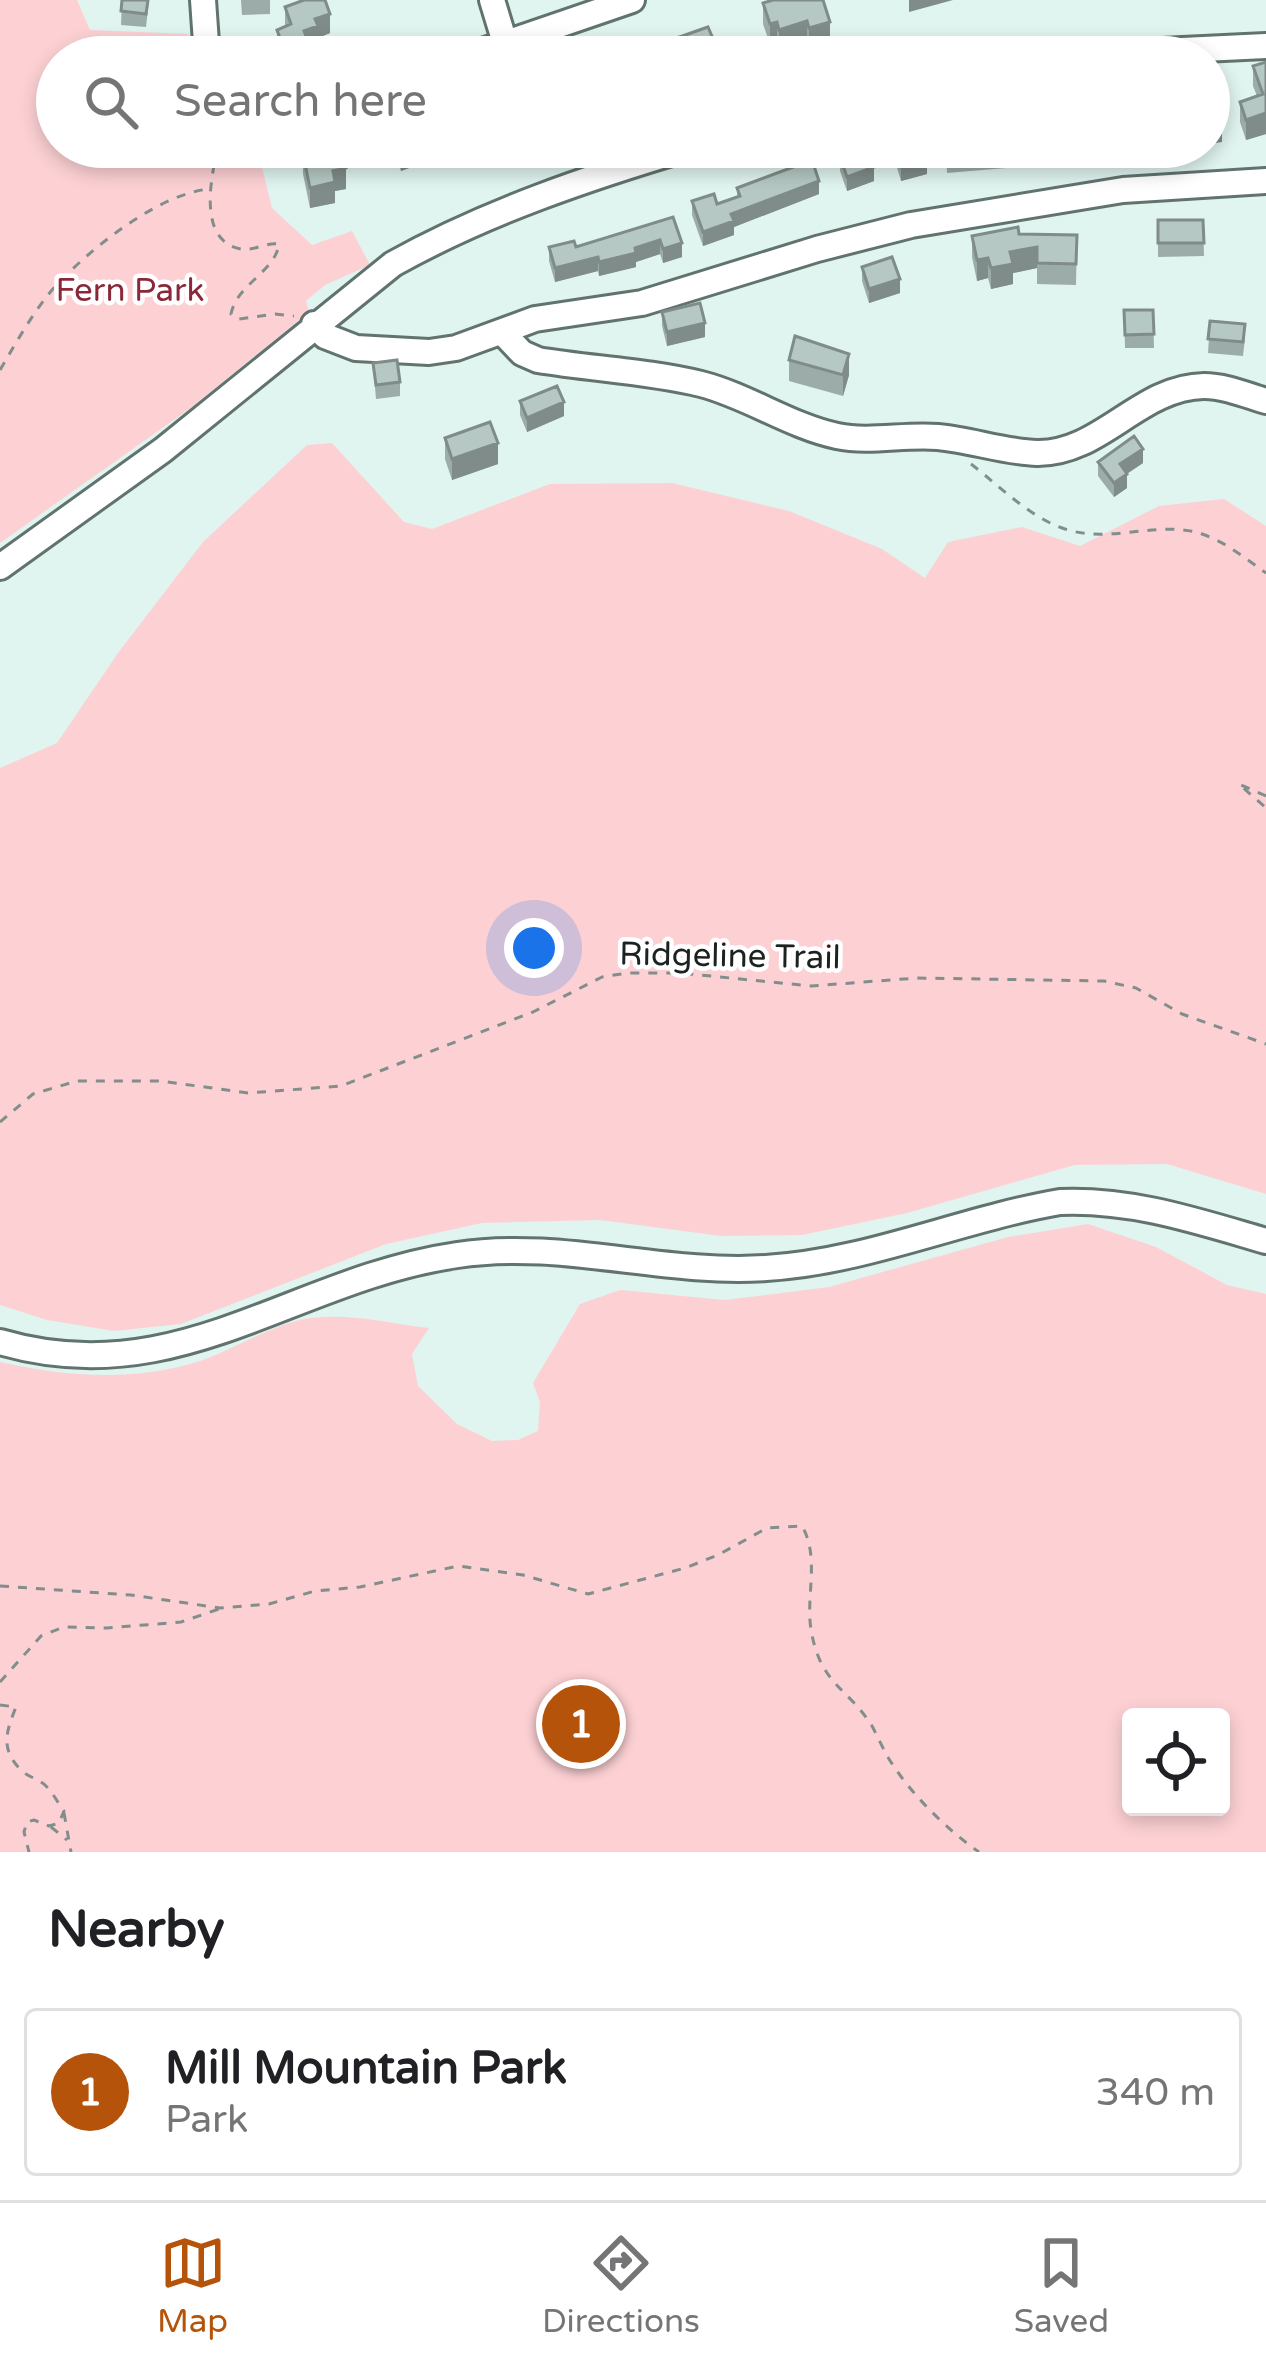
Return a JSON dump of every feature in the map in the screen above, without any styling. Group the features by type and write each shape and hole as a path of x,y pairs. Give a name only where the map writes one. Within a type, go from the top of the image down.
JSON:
{"street":[{"path":"203,0 206,36"},
{"path":"492,0 503,36"},
{"path":"526,36 632,0"},
{"path":"1230,48 1266,46"},
{"path":"0,567 163,450 393,264 434,242 621,168"},
{"path":"314,325 326,336 356,347 429,352 535,319 642,303 910,225 1124,190 1266,181"},
{"path":"502,333 522,353 538,360 703,385 815,430 855,439 934,436 1052,452 1086,442 1127,413 1179,390 1224,388 1266,401"},
{"path":"0,1342 58,1355 128,1355 183,1345 377,1273 460,1254 549,1252 677,1266 765,1268 853,1255 1060,1202 1163,1210 1266,1241"}],"path":[{"path":"215,168 209,198 212,221 222,240 239,249 280,244 278,255 242,289 231,314 239,319 275,314 301,317 314,325"},
{"path":"0,370 53,290 98,247 191,190 213,188"},
{"path":"965,459 1012,497 1070,531 1201,533 1266,573"},
{"path":"1266,796 1239,784 1266,808"},
{"name":"Ridgeline Trail","path":"0,1122 33,1094 77,1082 161,1082 248,1094 340,1086 533,1012 602,977 627,973 680,973 811,986 917,978 1104,981 1136,988 1182,1014 1266,1044"},
{"path":"0,1586 131,1595 220,1608 268,1604 458,1565 511,1572 587,1594 718,1556 767,1528 802,1526 812,1556 809,1625 829,1681 871,1724 887,1757 911,1788 979,1852"},
{"path":"0,1682 41,1636 64,1627 182,1622 220,1608"},
{"path":"0,1705 16,1707 4,1741 23,1772 45,1784 64,1811 71,1852"},
{"path":"50,1826 59,1823 64,1811"},
{"path":"28,1852 24,1832 27,1822 34,1820 50,1826 70,1844"}],"green space":[{"name":"Fern Park","path":"0,0 77,0 90,30 190,36 36,36 36,168 262,168 272,208 312,245 352,231 370,265 325,285 306,301 309,312 192,407 0,543"},
{"path":"332,443 404,522 432,529 550,484 672,483 789,511 882,549 925,578 948,542 1022,527 1080,546 1159,506 1224,499 1266,526 1266,1194 1167,1164 1075,1165 907,1213 802,1235 721,1236 600,1220 482,1223 386,1244 181,1324 114,1331 47,1320 0,1305 0,768 57,743 203,542 307,445"},
{"path":"1088,1224 1156,1247 1227,1285 1266,1294 1266,1852 0,1852 0,1362 75,1374 125,1374 200,1361 311,1318 356,1318 429,1328 412,1354 418,1386 457,1424 492,1441 518,1440 538,1431 540,1402 533,1383 580,1304 620,1290 725,1300 829,1287 1008,1237"}],"building":[{"path":"122,0 148,0 146,14 121,11"},
{"path":"304,0 325,0 330,14 315,19 318,26 304,31 306,36 279,36 277,30 291,24 285,7"},
{"path":"823,0 830,22 809,28 807,21 779,30 777,22 770,24 763,3"},
{"path":"708,27 712,36 682,36"},
{"path":"1266,62 1266,113 1246,120 1240,102 1263,94 1253,66"},
{"path":"306,168 346,168 333,171 335,182 310,188"},
{"path":"791,168 815,168 819,181 731,214 734,221 703,232 692,201 714,194 717,204 740,196 737,188"},
{"path":"844,168 871,168 847,177"},
{"path":"673,217 682,243 663,249 660,240 635,248 636,253 555,268 549,247 574,241 576,247"},
{"path":"1158,220 1203,220 1204,243 1158,243"},
{"path":"1018,227 1019,234 1077,235 1076,264 1037,263 1037,247 1010,252 1013,264 991,268 988,258 977,260 972,236"},
{"path":"892,257 900,279 869,289 862,267"},
{"path":"700,303 705,323 667,332 662,312"},
{"path":"1124,310 1153,310 1154,334 1125,335"},
{"path":"1210,321 1245,324 1243,342 1208,339"},
{"path":"795,336 849,354 843,375 789,360"},
{"path":"397,360 400,382 376,385 373,363"},
{"path":"557,386 564,402 527,418 520,401"},
{"path":"490,422 498,443 452,459 445,438"},
{"path":"1134,436 1143,449 1120,464 1127,474 1114,483 1098,462"}],"place":[{"name":"Mill Mountain Park","path":"581,1724"}]}
